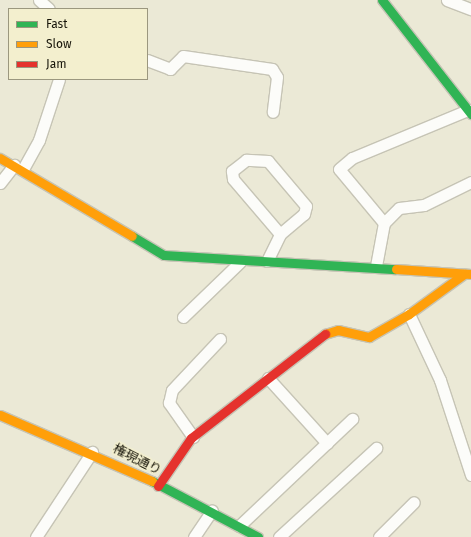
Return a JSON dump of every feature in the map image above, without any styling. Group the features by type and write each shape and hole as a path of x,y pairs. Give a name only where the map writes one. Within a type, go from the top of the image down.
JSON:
{"street":[{"path":"39,0 48,8"},
{"path":"447,0 471,9"},
{"path":"384,223 339,169 352,158 470,112 387,2"},
{"path":"148,60 170,69 183,56 272,69 277,77 274,112"},
{"path":"0,183 19,167 39,140 59,80"},
{"path":"0,158 19,167 164,255 240,262 267,261 376,266 467,274"},
{"path":"267,261 280,234 304,214 306,206 268,161 246,160 232,171 233,179 280,234"},
{"path":"376,266 384,223 399,208 424,205 471,182"},
{"path":"183,318 240,262"},
{"path":"158,486 193,437 323,335 338,330 369,337 409,314 467,274"},
{"path":"409,314 440,380 471,474"},
{"path":"193,437 169,403 172,390 220,340"},
{"path":"268,378 326,443"},
{"name":"権現通り","path":"0,415 92,452 158,486 212,510 258,537"},
{"path":"239,526 352,418"},
{"path":"279,537 376,448"},
{"path":"36,537 92,452"},
{"path":"379,537 414,502"},
{"path":"194,537 212,510"}],"traffic: fast":[{"path":"382,0 471,114"},
{"path":"132,236 164,255 396,269"},
{"path":"152,481 258,537"}],"traffic: slow":[{"path":"0,158 132,236"},
{"path":"396,269 471,274"},
{"path":"325,334 338,330 369,337 409,314 464,274"},
{"path":"0,415 152,481"}],"traffic: jam":[{"path":"158,486 191,438 325,334"}]}
